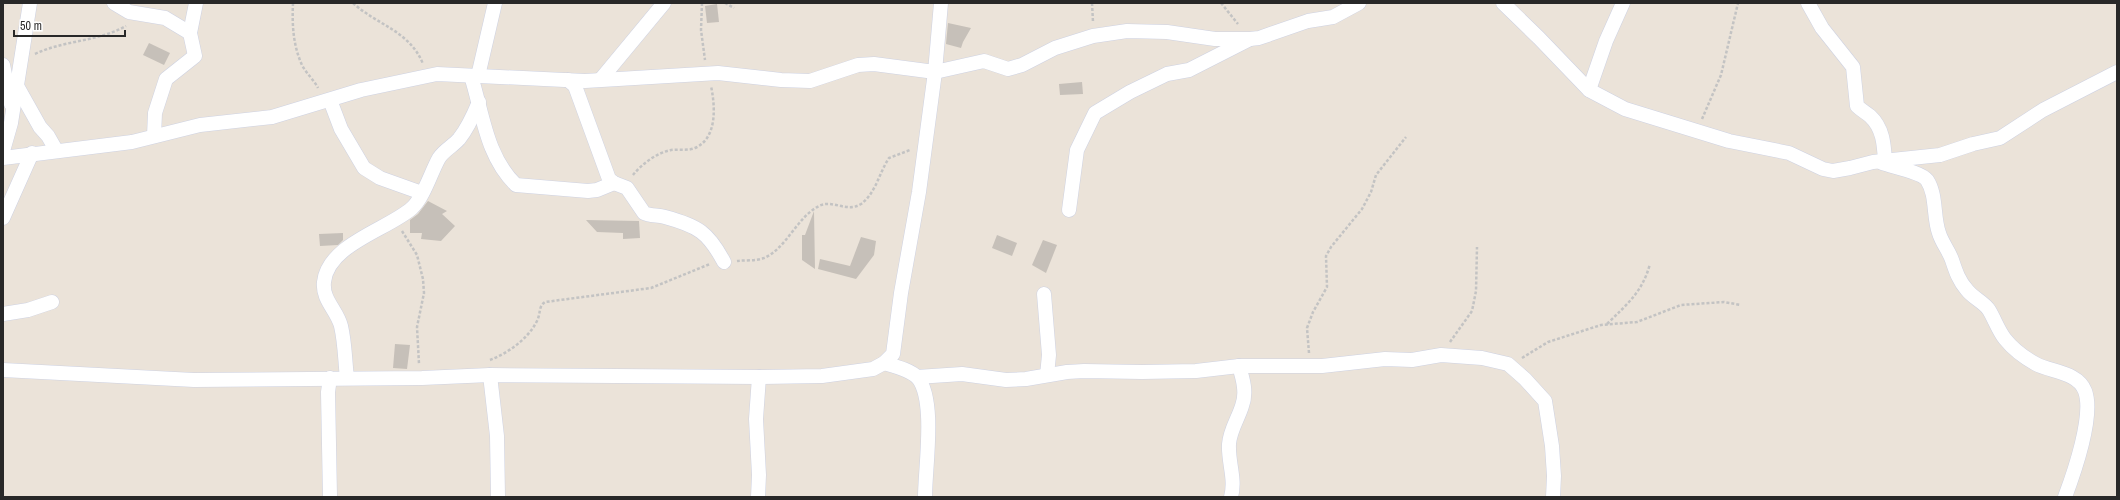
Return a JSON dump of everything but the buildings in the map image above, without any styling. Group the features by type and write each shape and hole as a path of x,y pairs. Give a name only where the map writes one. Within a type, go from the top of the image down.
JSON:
{"street":[{"path":"30,3 4,157 132,142 200,125 272,117 361,90 438,74 568,80 707,73 781,80 810,81 852,66 874,64 935,72 984,61 1008,69 1022,65 1054,48 1093,36 1128,31 1167,32 1215,38 1259,38 1308,21 1333,17 1359,3"},
{"path":"114,3 129,12 165,18 190,33"},
{"path":"154,136 158,102 166,78 194,56 190,33 196,3"},
{"path":"495,3 474,76 485,132 495,156 508,177 516,185 588,190 620,186"},
{"path":"601,79 664,3"},
{"path":"3,370 194,380 422,378 489,369 759,377 822,376 872,369 884,363 893,354 935,72 940,3"},
{"path":"1503,3 1589,90 1625,109 1729,142 1789,153 1823,169 1833,170 1850,168 1883,161 1940,155 1973,144 2000,138 2043,110 2117,72"},
{"path":"1589,90 1606,41 1623,3"},
{"path":"1808,3 1822,28 1853,67 1857,106 1870,117 1880,129 1884,139 1883,161"},
{"path":"1069,210 1077,150 1095,113 1130,92 1167,74 1189,70 1250,39"},
{"path":"3,65 12,114"},
{"path":"568,80 575,86 609,179 620,186 644,213 678,222 707,235 724,262"},
{"path":"17,86 40,127 48,136 56,150"},
{"path":"328,100 341,130 364,168 380,178 422,193"},
{"path":"347,378 341,326 326,299 324,290 327,271 345,250 357,241 412,209 422,193 440,156 460,138 480,102"},
{"path":"4,212 32,153"},
{"path":"1883,161 1918,174 1926,179 1933,199 1938,231 1952,260 1956,273 1968,292 1989,310 1998,329 2006,340 2015,349 2038,365 2061,371 2082,386 2087,397 2086,414 2077,463 2065,497"},
{"path":"1044,294 1049,355 1047,375"},
{"path":"3,314 28,310 52,302"},
{"path":"884,363 917,377 962,374 1006,380 1026,379 1084,370 1142,372 1196,370 1239,366 1309,366 1385,359 1412,360 1441,355 1482,358 1508,364 1525,379 1545,401 1552,446 1554,476 1553,497"},
{"path":"1231,497 1234,487 1229,445 1231,433 1243,405 1244,393 1239,366"},
{"path":"489,369 497,436 498,497"},
{"path":"758,497 759,475 756,419 759,377"},
{"path":"917,377 926,390 928,434 925,497"},
{"path":"330,378 328,392 330,497"}],"path":[{"path":"293,3 292,26 296,49 303,66 328,100"},
{"path":"353,3 378,21 396,30 409,41 418,52 427,76"},
{"path":"620,186 646,162 664,152 695,148 707,137 714,115 714,100 702,47 702,3"},
{"path":"725,3 734,8"},
{"path":"1092,3 1093,36"},
{"path":"1221,3 1250,39"},
{"path":"1696,132 1721,75 1738,3"},
{"path":"20,67 36,53 47,48 96,39 117,31 142,14"},
{"path":"1309,366 1307,328 1313,312 1327,287 1326,256 1331,247 1362,209 1380,169 1406,137"},
{"path":"489,369 522,339 538,320 540,306 545,302 651,288 698,268 724,262 765,258 779,246 801,221 819,206 831,204 852,208 860,204 869,196 879,180 889,158 925,144"},
{"path":"394,220 412,246 423,280 424,292 418,316 417,341 417,356 422,378"},
{"path":"1441,355 1472,311 1476,291 1477,246"},
{"path":"1607,324 1639,292 1646,281 1650,264"},
{"path":"1508,364 1548,342 1607,324 1637,322 1681,305 1724,302 1741,305"}]}
